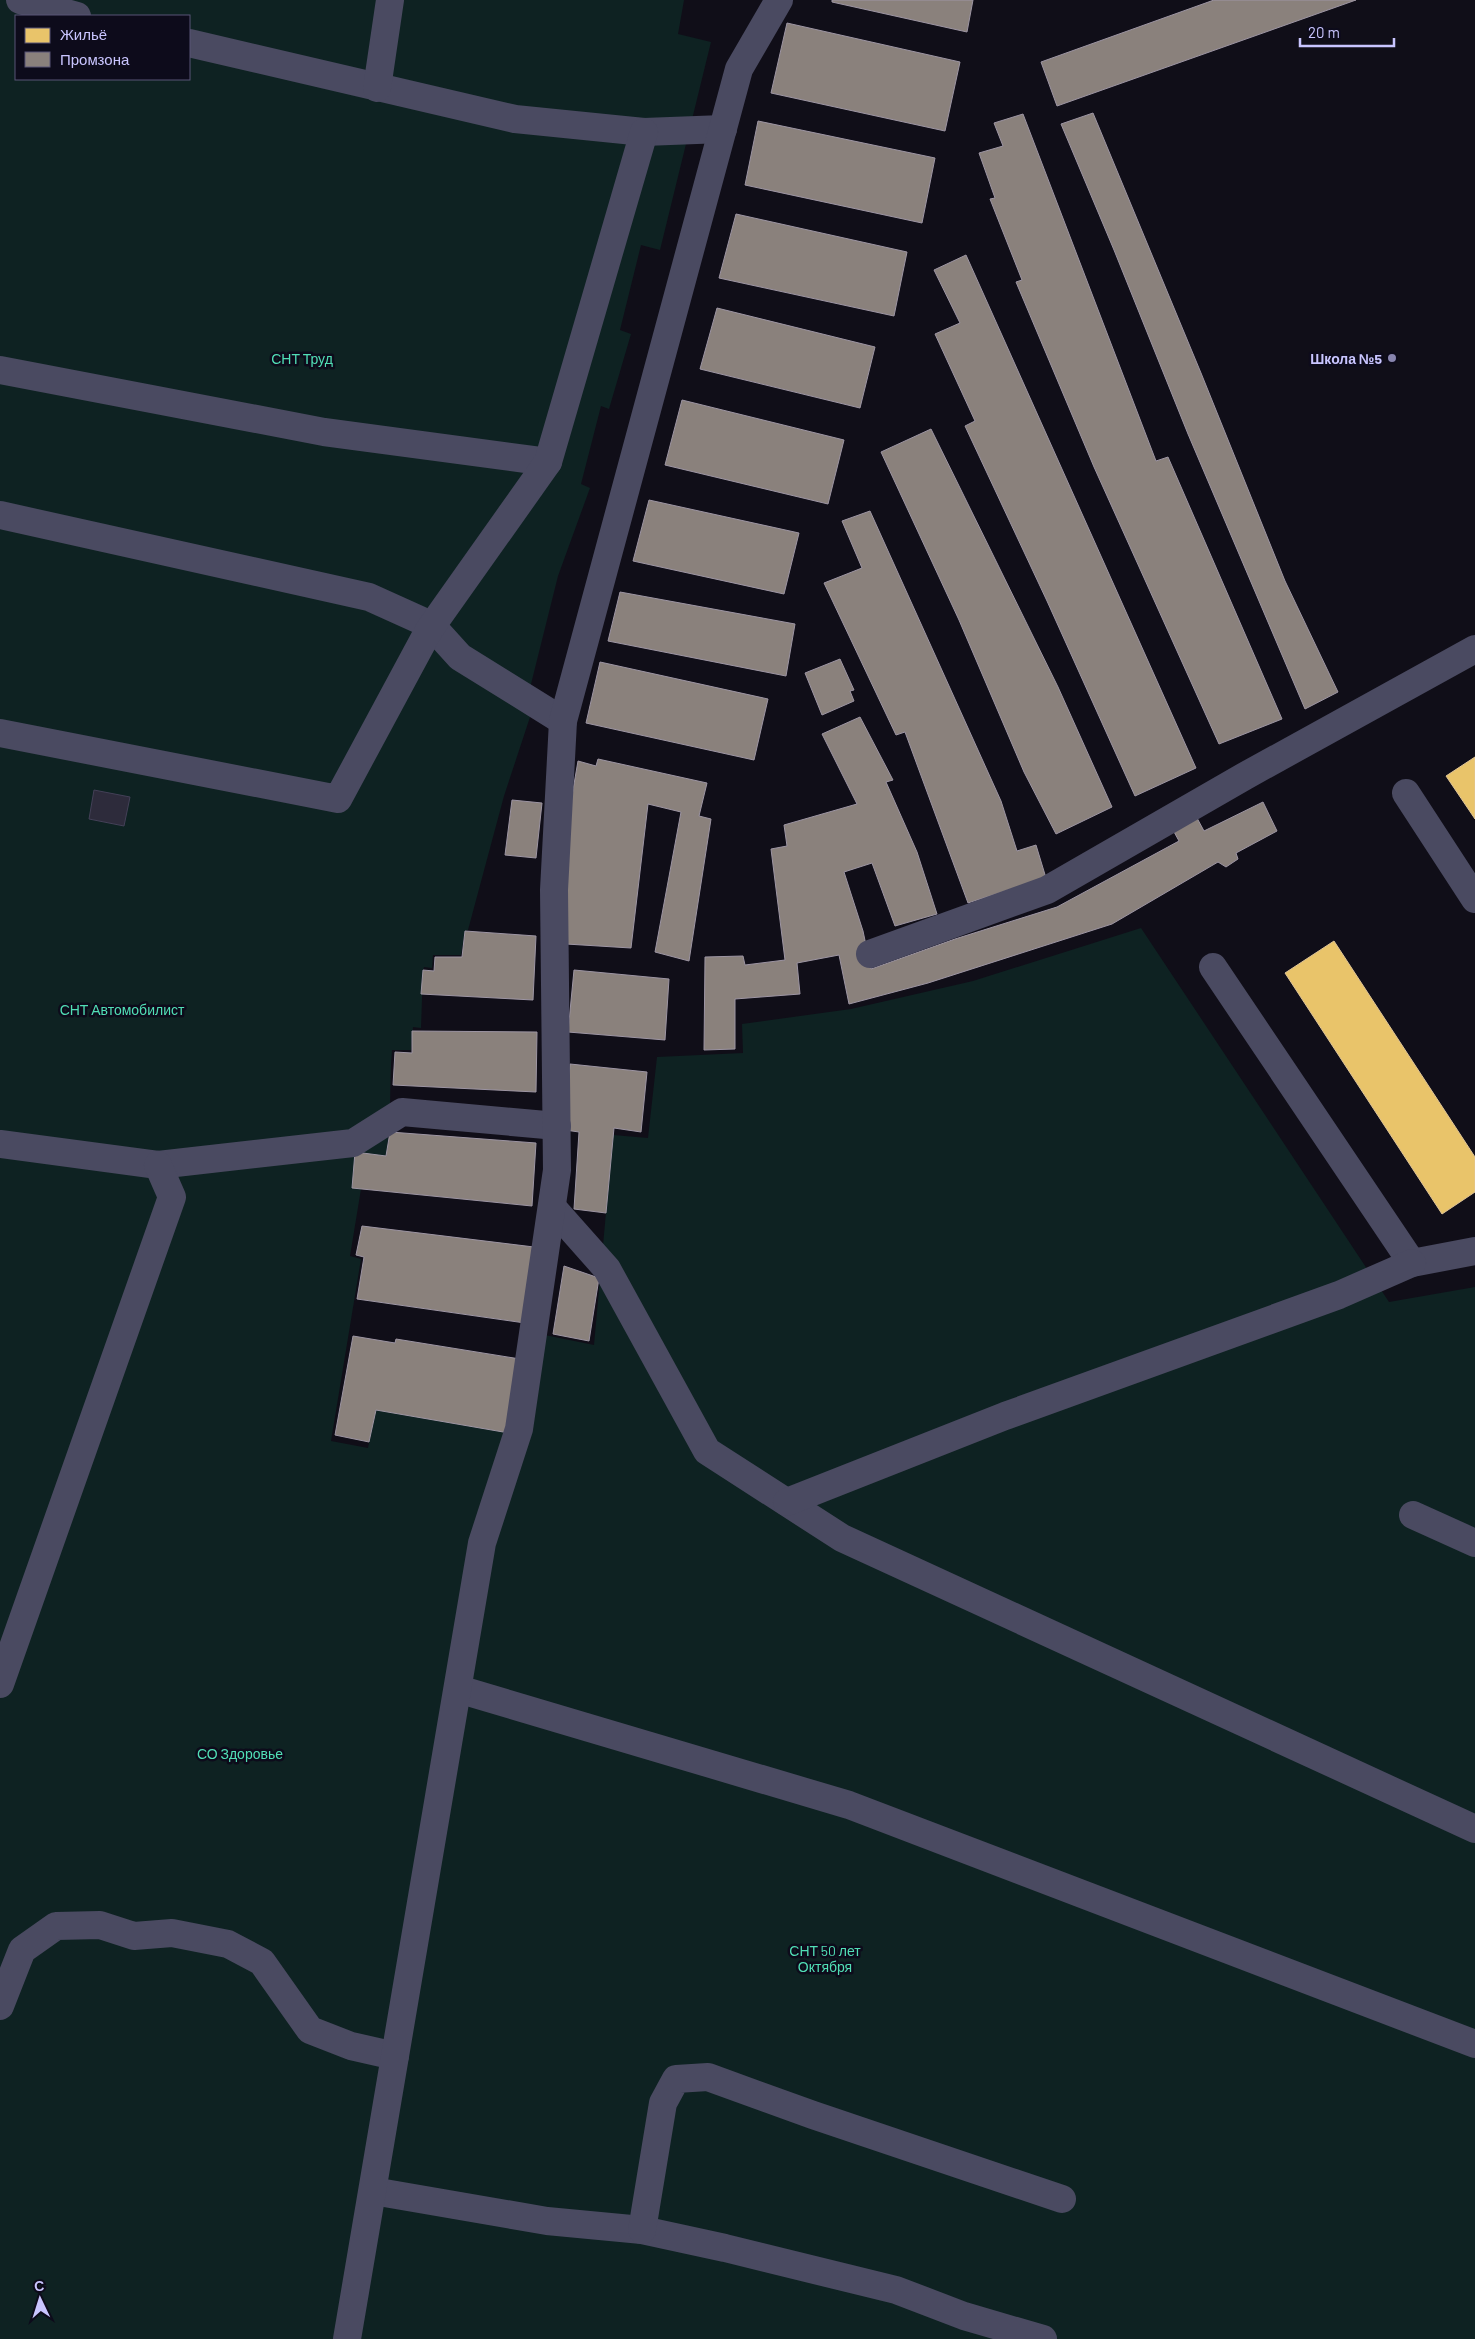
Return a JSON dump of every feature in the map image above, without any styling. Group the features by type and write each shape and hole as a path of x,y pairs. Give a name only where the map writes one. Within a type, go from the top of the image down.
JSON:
{"street":[{"path":"20,0 73,15"},
{"path":"377,88 390,0"},
{"path":"348,2339 482,1543 519,1429 557,1170 554,890 563,721 739,69 779,0"},
{"path":"190,43 516,119 644,132 723,129"},
{"path":"0,733 338,799 431,625 548,462 644,132"},
{"path":"0,370 324,432 548,462"},
{"path":"0,515 369,597 431,625 460,657 563,721"},
{"path":"870,954 1046,890 1245,776 1475,649"},
{"path":"1406,793 1475,898"},
{"path":"1213,967 1412,1264"},
{"path":"0,1144 158,1165 353,1143 402,1112 557,1126"},
{"path":"0,1684 172,1197 158,1165"},
{"path":"552,1206 606,1269 707,1451 842,1538 1475,1829"},
{"path":"787,1502 1005,1416 1339,1295 1412,1264 1475,1251"},
{"path":"1413,1515 1475,1543"},
{"path":"458,1689 849,1805 1475,2044"},
{"path":"0,2006 22,1950 56,1926 100,1926 134,1936 172,1933 228,1944 262,1962 310,2030 351,2046 396,2056"},
{"path":"642,2230 663,2103 676,2079 708,2077 813,2115 1062,2199"},
{"path":"373,2191 547,2220 642,2230 896,2290 964,2316 1043,2339"}],"green space":[{"path":"0,0 684,0 678,34 711,42 660,250 641,245 620,330 631,334 609,409 601,406 581,484 590,488 558,576 526,704 533,708 504,796 468,930 465,931 461,955 433,955 432,968 424,967 421,1028 413,1027 411,1050 392,1050 389,1130 386,1156 355,1152 352,1188 361,1189 350,1256 361,1259 331,1441 368,1448 376,1410 509,1432 525,1331 594,1345 613,1135 648,1138 657,1057 743,1053 742,1024 851,1009 973,981 1141,928 1389,1302 1475,1287 1475,2339 0,2339"}],"building: Жильё":[{"path":"1475,757 1475,819 1446,776"},
{"path":"1334,941 1475,1157 1475,1192 1442,1214 1285,973"}],"building: Промзона":[{"path":"832,0 973,0 967,32 832,2"},
{"path":"1214,0 1356,0 1057,106 1041,62"},
{"path":"787,23 960,62 945,131 771,93"},
{"path":"1093,113 1285,581 1338,692 1305,709 1188,434 1061,124"},
{"path":"1023,114 1156,461 1168,457 1282,719 1219,744 1094,467 1016,282 1022,280 990,199 995,198 979,153 1003,146 994,123"},
{"path":"758,121 935,158 922,223 745,185"},
{"path":"736,214 907,252 894,316 719,278"},
{"path":"966,255 1196,768 1135,796 965,426 975,421 935,334 960,323 934,270"},
{"path":"717,308 875,347 860,408 700,369"},
{"path":"682,400 844,440 828,504 665,465"},
{"path":"931,429 1058,687 1112,807 1056,834 1024,772 959,620 881,452"},
{"path":"649,500 799,533 784,594 633,561"},
{"path":"870,511 1001,801 1017,851 1036,845 1046,878 968,903 905,732 896,735 824,583 862,568 842,521"},
{"path":"620,592 795,624 786,676 608,641"},
{"path":"840,659 854,690 850,691 854,701 822,715 805,673"},
{"path":"600,662 768,699 754,760 586,723"},
{"path":"860,717 893,780 886,782 917,852 937,914 895,926 872,863 844,872 863,931 871,969 955,939 1057,907 1179,841 1173,830 1197,818 1204,831 1263,802 1277,831 1236,853 1238,859 1226,867 1218,862 1112,924 928,983 849,1004 839,955 797,963 800,994 735,999 735,1049 704,1050 705,957 743,956 745,965 785,960 771,849 787,846 784,825 857,804 822,734"},
{"path":"598,759 707,783 699,816 711,819 689,961 655,952 681,812 648,804 631,948 566,944 569,813 578,761 596,766"},
{"path":"512,800 542,803 536,858 505,855"},
{"path":"465,931 536,936 533,1000 421,994 423,970 434,971 435,957 462,957"},
{"path":"574,970 669,979 665,1040 568,1032"},
{"path":"412,1031 537,1032 536,1092 393,1085 395,1052 412,1053"},
{"path":"570,1064 647,1072 641,1132 614,1128 606,1213 574,1209 579,1132 565,1130"},
{"path":"390,1132 536,1143 532,1206 352,1188 355,1152 386,1156"},
{"path":"362,1226 534,1247 525,1323 357,1299 364,1257 356,1255"},
{"path":"564,1266 599,1278 589,1341 553,1334"},
{"path":"353,1336 395,1343 396,1339 520,1359 509,1433 376,1410 369,1442 335,1435"}],"building: Прочее":[{"path":"94,790 130,797 124,826 89,819"}],"place":[{"name":"Школа №5","path":"1392,358"}],"park label":[{"name":"СНТ Труд","path":"302,358"},
{"name":"СНТ Автомобилист","path":"122,1009"},
{"name":"СО Здоровье","path":"240,1753"},
{"name":"СНТ 50 лет Октября","path":"825,1958"}]}
